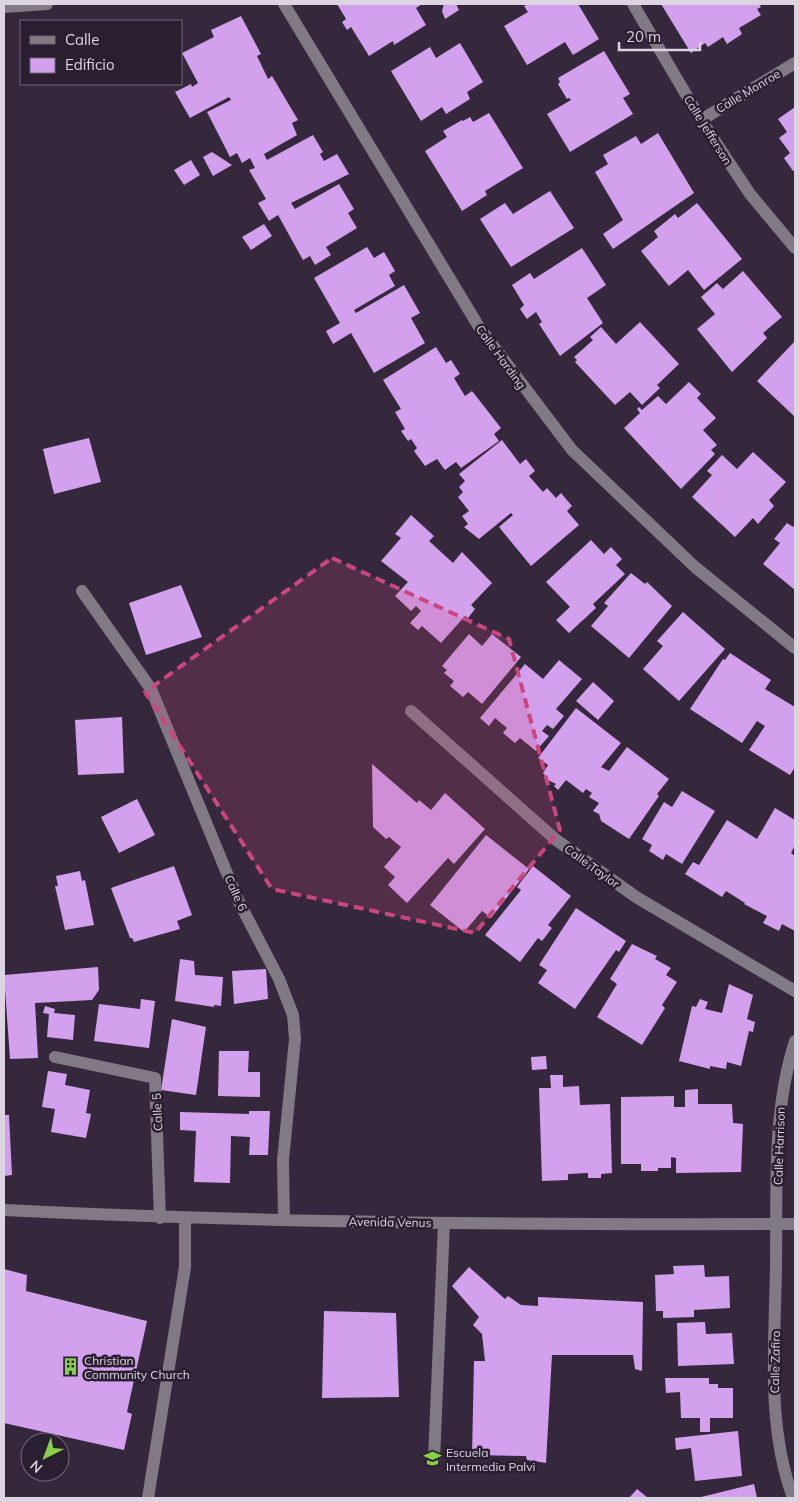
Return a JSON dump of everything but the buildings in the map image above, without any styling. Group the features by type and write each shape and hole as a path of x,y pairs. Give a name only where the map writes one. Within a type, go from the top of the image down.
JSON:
{"street":[{"path":"4,7 47,4"},
{"name":"Calle Harding","path":"284,4 479,327 572,450 695,566 795,648"},
{"name":"Calle Jefferson","path":"633,4 701,120 750,194 795,248"},
{"name":"Calle Monroe","path":"701,120 795,63"},
{"name":"Calle 6","path":"82,590 151,689 238,900 279,979 293,1015 295,1039 283,1160 284,1220"},
{"name":"Calle Taylor","path":"412,711 555,839 636,897 795,991"},
{"name":"Calle Harrison","path":"776,1224 780,1106 795,1041"},
{"name":"Calle 5","path":"56,1057 155,1078 160,1218"},
{"name":"Avenida Venus","path":"4,1210 160,1218 444,1223 795,1224"},
{"path":"148,1498 185,1267 185,1218"},
{"path":"434,1460 444,1223"},
{"name":"Calle Zafiro","path":"776,1224 774,1416 784,1475 793,1498"}],"highlighted area":[{"path":"332,558 509,639 560,830 475,933 272,889 145,692"}],"place":[{"name":"Christian Community Church","path":"70,1367"},
{"name":"Escuela Intermedia Palvi","path":"432,1459"}]}
